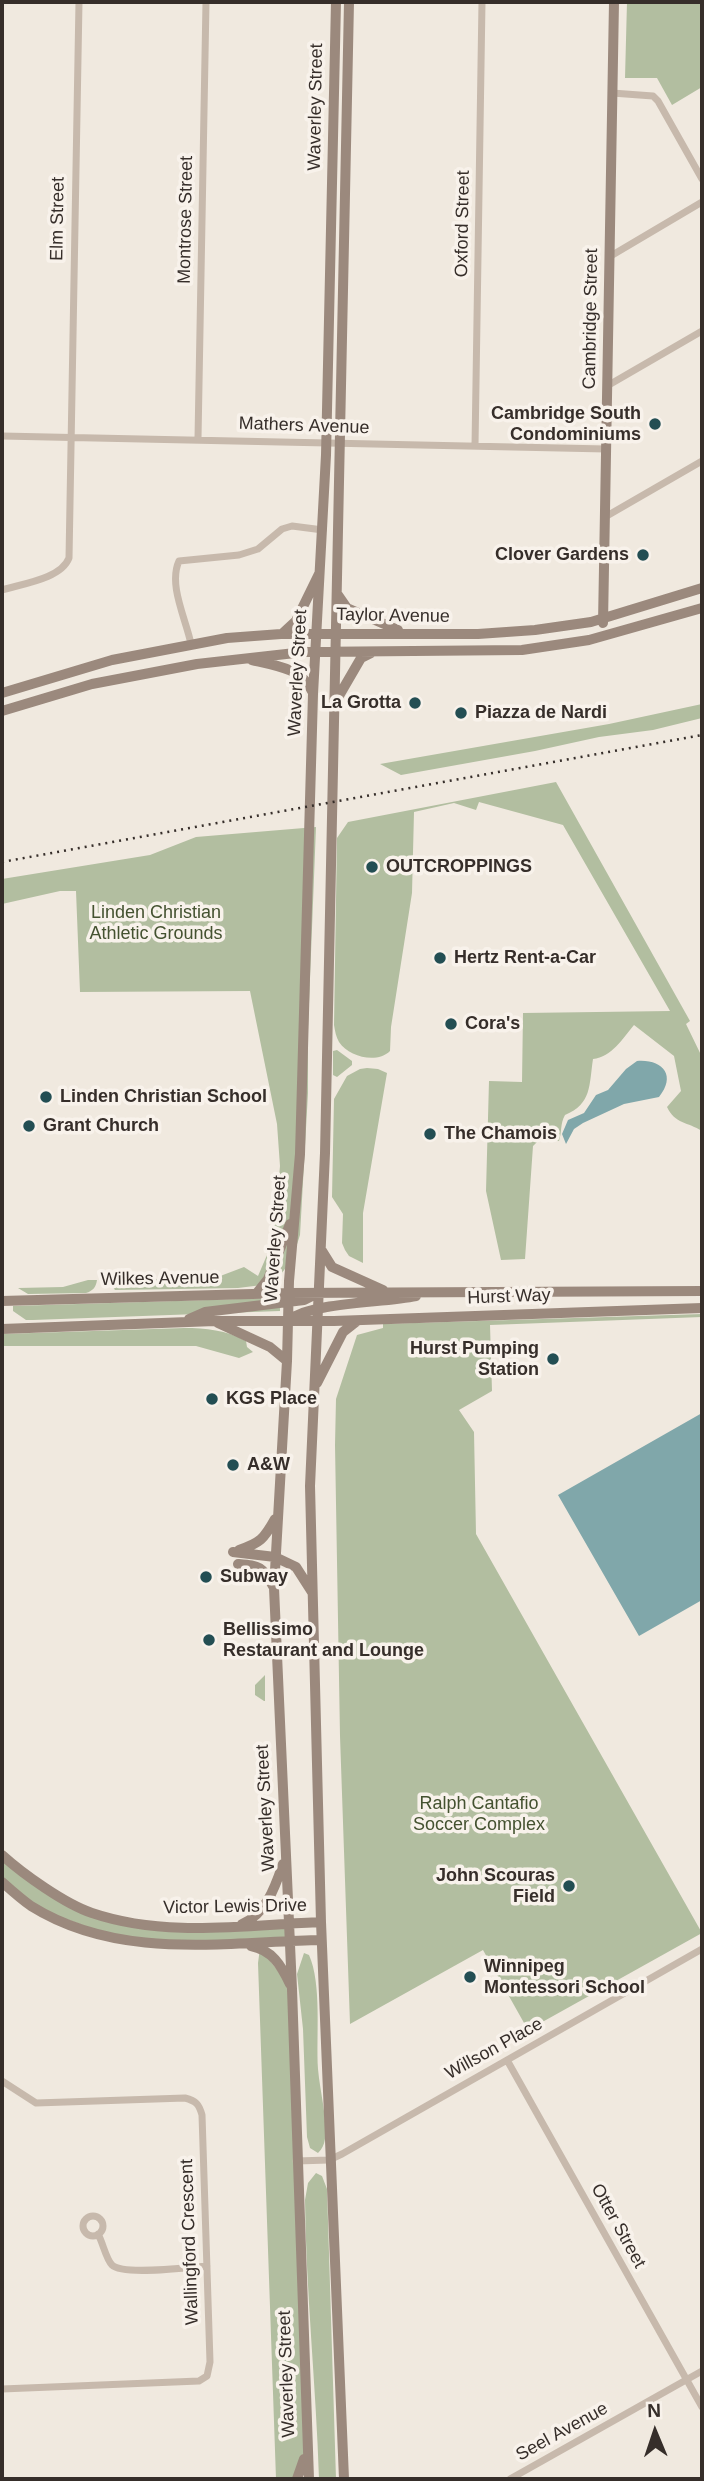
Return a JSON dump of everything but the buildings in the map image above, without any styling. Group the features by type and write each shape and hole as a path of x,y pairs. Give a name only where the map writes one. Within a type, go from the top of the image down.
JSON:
{"main road":[{"name":"Waverley Street","path":"309,2479 292,1989 274,1588 288,1298 300,1154 313,694 322,569 326,443 336,2"},
{"name":"Waverley Street","path":"344,2479 321,1940 310,1486 321,1251 338,594 349,2"},
{"name":"Cambridge Street","path":"602,636 614,2"},
{"path":"281,634 296,621 322,569"},
{"name":"Taylor Avenue","path":"2,693 112,660 191,644 281,634 478,634 535,630 603,618 702,589"},
{"path":"338,594 347,608 403,633"},
{"name":"Taylor Avenue","path":"2,711 92,684 243,658 335,651 522,650 566,645 702,608"},
{"path":"335,703 361,658 375,652"},
{"path":"243,658 299,674 309,682 313,694"},
{"path":"256,1294 268,1279 295,1212"},
{"path":"321,1251 332,1267 385,1292"},
{"path":"287,1321 296,1314 318,1307 392,1301 439,1291"},
{"name":"Hurst Way","path":"318,1293 702,1291"},
{"name":"Wilkes Avenue","path":"2,1301 256,1294 288,1298 318,1293"},
{"path":"181,1322 205,1312 288,1298"},
{"name":"Hurst Way","path":"317,1321 702,1308"},
{"path":"2,1329 215,1321 317,1321"},
{"path":"215,1321 270,1347 287,1362"},
{"path":"314,1389 342,1332 357,1321"},
{"path":"276,1517 258,1544 233,1552 275,1557 296,1567 314,1594"},
{"path":"238,1564 258,1566 265,1572 274,1588"},
{"name":"Victor Lewis Drive","path":"2,1855 51,1891 90,1912 129,1922 166,1927 321,1922"},
{"path":"236,1926 249,1921 260,1911 275,1887 286,1857"},
{"name":"Victor Lewis Drive","path":"2,1882 31,1906 79,1929 123,1940 176,1946 321,1940"},
{"path":"241,1943 260,1948 272,1955 282,1966 292,1989"},
{"path":"297,2479 302,2471 307,2446"}],"street":[{"name":"Elm Street","path":"2,590 55,574 66,565 69,550 79,2"},
{"name":"Montrose Street","path":"198,439 206,2"},
{"name":"Oxford Street","path":"475,446 482,2"},
{"path":"612,93 653,96 702,179"},
{"path":"609,257 702,202"},
{"path":"607,386 702,331"},
{"name":"Mathers Avenue","path":"2,436 606,449"},
{"path":"605,517 702,461"},
{"path":"191,644 176,585 175,571 179,561 239,555 258,549 282,529 292,526 323,530"},
{"name":"Willson Place","path":"296,2161 329,2160 702,1949"},
{"name":"Otter Street","path":"507,2060 702,2407"},
{"name":"Wallingford Crescent","path":"2,2081 36,2102 185,2098 199,2105 202,2115 210,2362 209,2372 203,2379 190,2382 2,2389"},
{"path":"99,2234 109,2262 117,2269 207,2266"},
{"name":"Seel Avenue","path":"510,2479 702,2371"}],"green space":[{"path":"627,2 702,2 702,87 672,105 657,78 625,78"},
{"path":"702,704 702,718 653,730 599,737 401,775 380,764 609,724"},
{"path":"556,782 690,1021 686,1024 702,1057 702,1131 678,1120 670,1113 667,1107 681,1091 674,1056 634,1025 611,1051 593,1059 588,1093 574,1111 565,1115 559,1141 540,1139 533,1146 525,1259 501,1260 486,1191 489,1081 522,1082 523,1013 670,1011 563,825 479,802 476,810 454,803 414,812 412,893 391,1027 390,1051 371,1058 349,1052 339,1042 334,1025 337,838 348,822"},
{"name":"Linden Christian Athletic Grounds","path":"316,827 308,1093 300,1235 292,1260 281,1274 262,1285 238,1288 115,1290 108,1280 215,1278 244,1267 258,1276 273,1241 280,1166 277,1124 250,991 80,992 76,891 60,891 2,904 2,879 150,855 196,837"},
{"path":"337,1050 352,1061 352,1065 337,1077 333,1075 333,1051"},
{"path":"367,1068 387,1073 363,1213 363,1263 349,1256 345,1250 342,1243 343,1214 332,1197 334,1099 347,1076"},
{"path":"97,1280 94,1288 86,1293 28,1294 18,1288 63,1287"},
{"path":"280,1299 280,1311 26,1320 13,1311 13,1306"},
{"name":"Ralph Cantafio Soccer Complex","path":"702,1314 702,1317 490,1325 492,1391 459,1410 474,1432 476,1534 702,1933 528,2030 483,1950 350,2024 340,1736 335,1445 336,1399 357,1335 383,1328 383,1324"},
{"path":"184,1328 231,1334 246,1341 247,1347 253,1352 239,1358 196,1346 2,1346 2,1334"},
{"path":"265,1675 264,1701 255,1695 255,1685"},
{"path":"2,1855 90,1912 166,1928 288,1924 289,1941 123,1940 31,1906 2,1882"},
{"path":"260,1948 292,1989 307,2446 297,2479 276,2479 258,1963"},
{"path":"304,1953 309,1955 316,1980 318,2069 325,2130 324,2143 318,2153 310,2148 307,2137 303,2029 297,1974"},
{"path":"316,2173 322,2176 327,2189 336,2479 319,2479 305,2200 308,2183"}],"water":[{"path":"637,1061 654,1063 664,1070 667,1082 659,1097 624,1104 583,1123 574,1129 566,1144 562,1134 568,1120 584,1113 596,1095 608,1090 626,1069"},
{"path":"702,1413 702,1600 639,1636 558,1495"}],"railway":[{"path":"2,862 702,735"}],"place":[{"name":"Cambridge South Condominiums","path":"655,424"},
{"name":"Clover Gardens","path":"643,555"},
{"name":"La Grotta","path":"415,703"},
{"name":"Piazza de Nardi","path":"461,713"},
{"name":"OUTCROPPINGS","path":"372,867"},
{"name":"Hertz Rent-a-Car","path":"440,958"},
{"name":"Cora's","path":"451,1024"},
{"name":"Linden Christian School","path":"46,1097"},
{"name":"Grant Church","path":"29,1126"},
{"name":"The Chamois","path":"430,1134"},
{"name":"Hurst Pumping Station","path":"553,1359"},
{"name":"KGS Place","path":"212,1399"},
{"name":"A&W","path":"233,1465"},
{"name":"Subway","path":"206,1577"},
{"name":"Bellissimo Restaurant and Lounge","path":"209,1640"},
{"name":"John Scouras Field","path":"569,1886"},
{"name":"Winnipeg Montessori School","path":"470,1977"}]}
